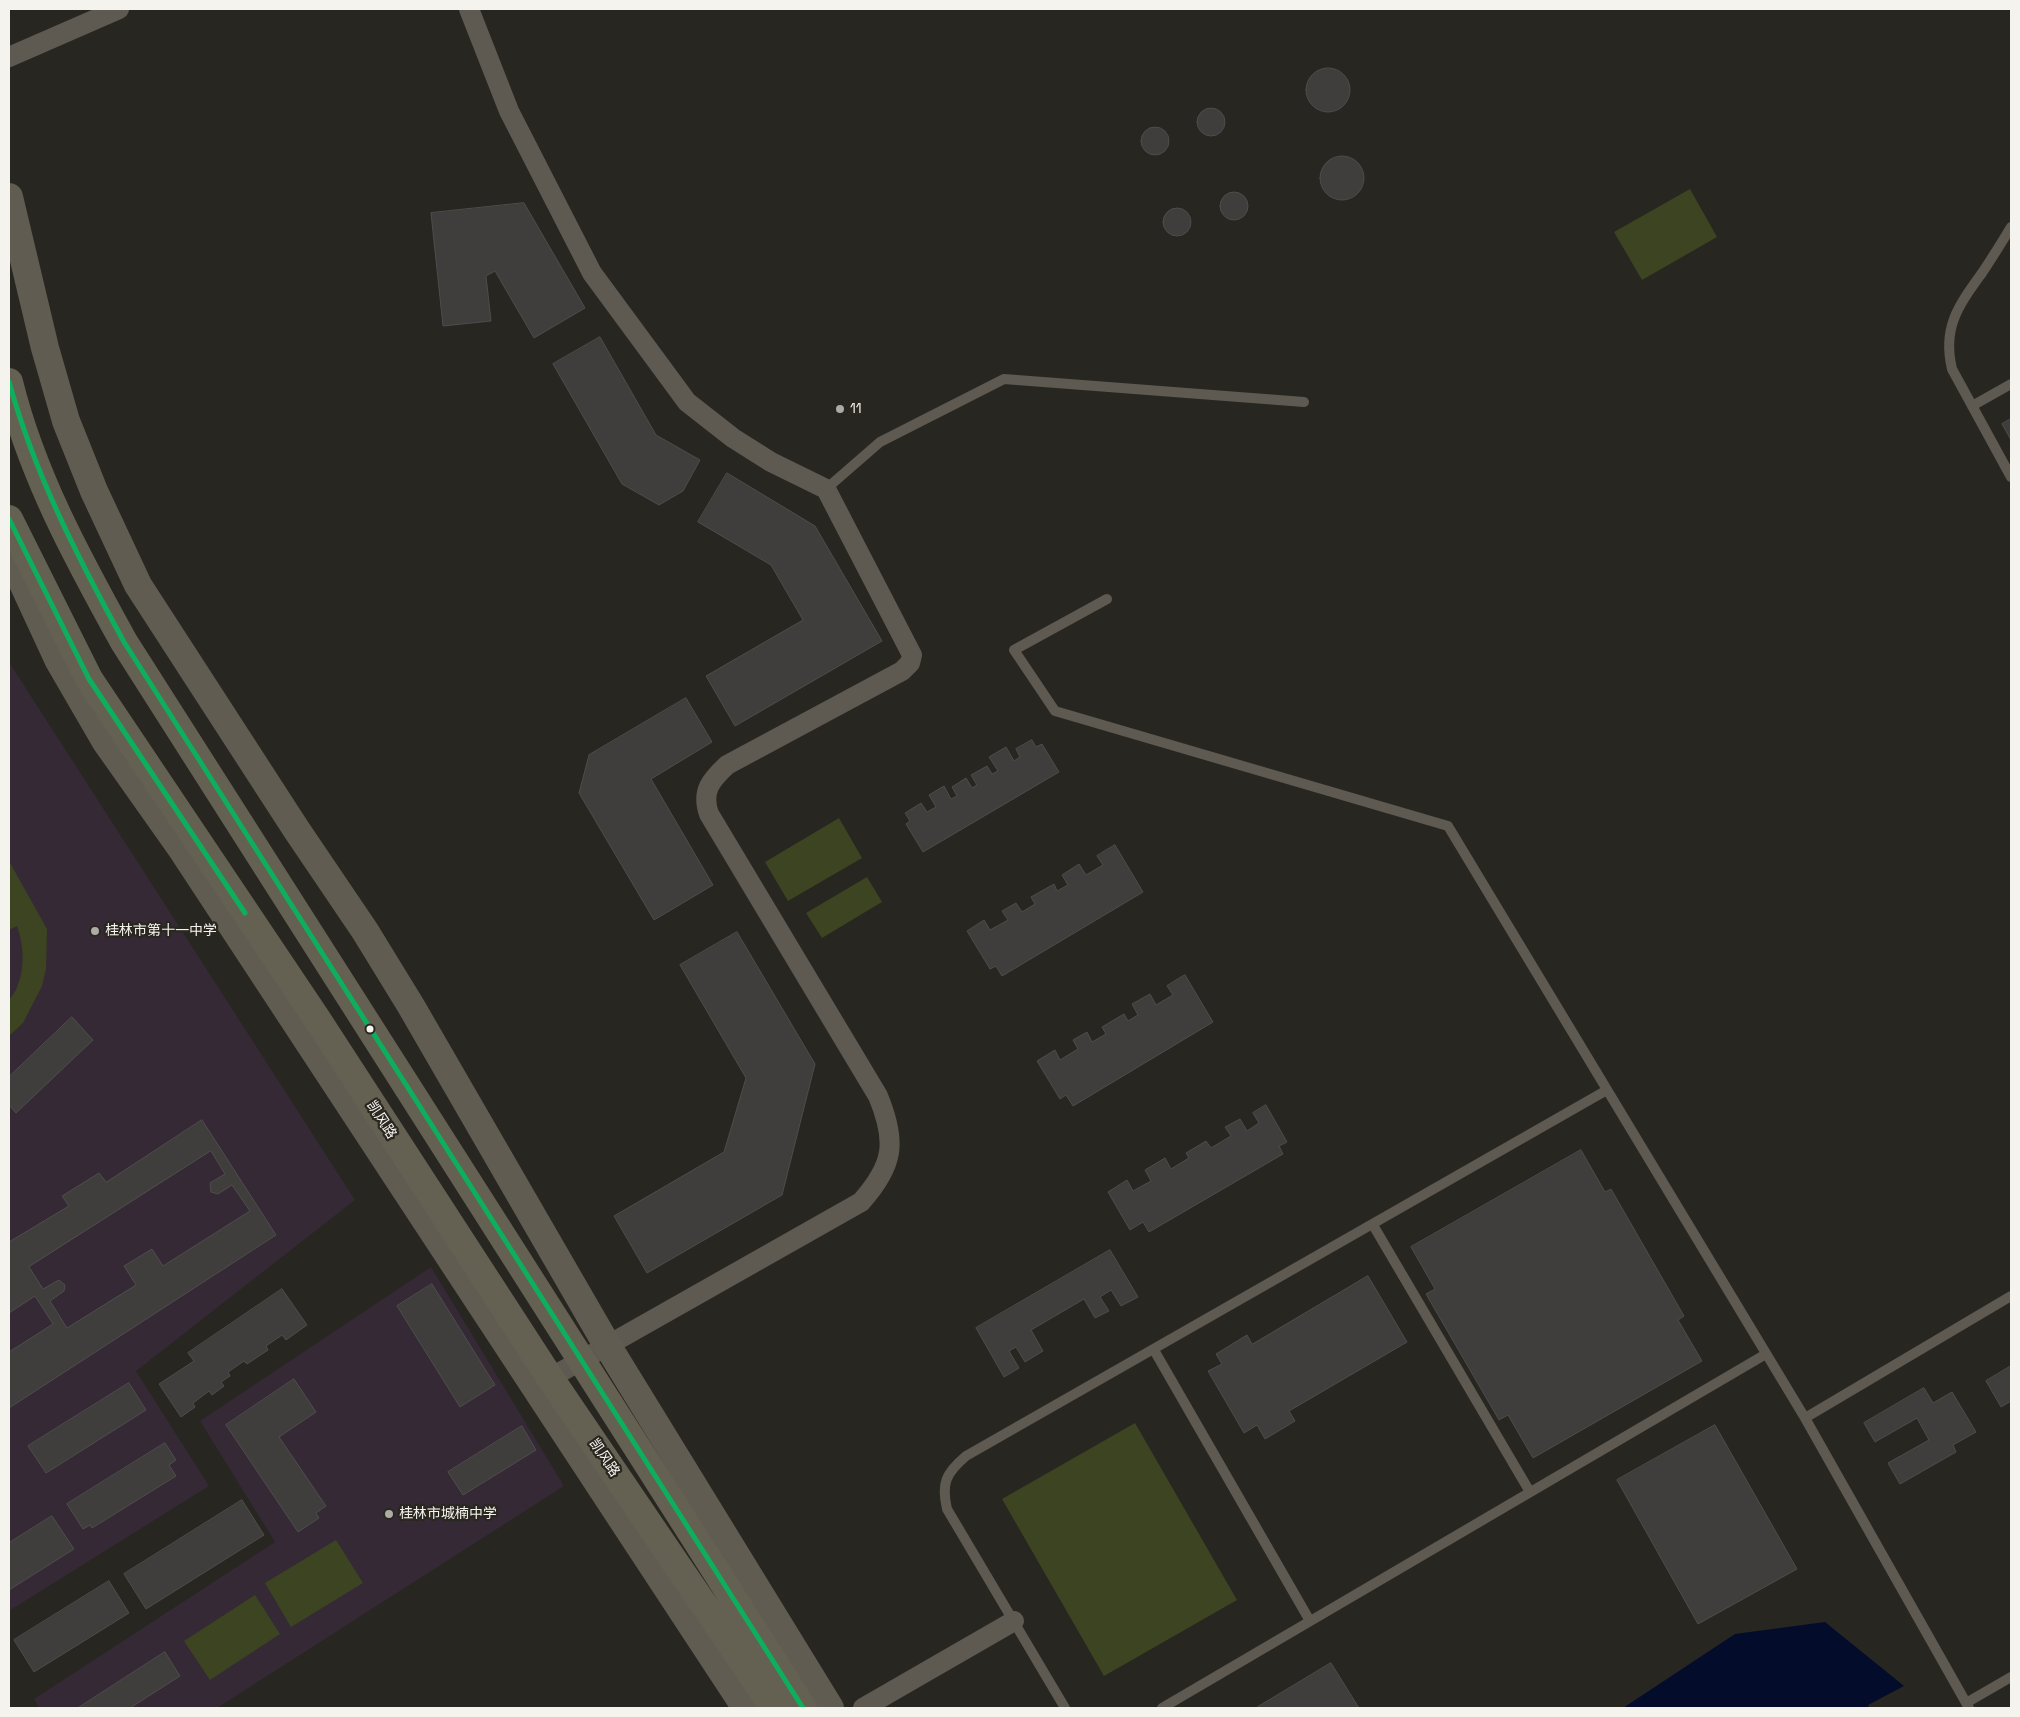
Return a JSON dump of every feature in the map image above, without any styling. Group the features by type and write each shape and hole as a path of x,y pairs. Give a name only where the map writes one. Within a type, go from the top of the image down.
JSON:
{"highway":[{"path":"9,382 40,480 79,561 124,642 803,1708"},
{"name":"凯风路","path":"9,519 89,679 317,1020 550,1378 774,1708"}],"street":[{"path":"9,57 119,9"},
{"path":"469,9 509,111 592,273 687,402 733,438 771,462 826,489 911,652 912,660 902,671 727,766 710,783 706,796 710,814 878,1096 887,1124 890,1154 881,1177 861,1202 550,1378"},
{"path":"9,197 43,339 66,421 94,491 138,586 182,657 365,931 401,989 607,1345 830,1708"},
{"path":"9,554 59,661 106,742 183,851 746,1708"},
{"path":"863,1708 1014,1621"}],"lane":[{"path":"2011,226 1958,308 1951,325 1949,355 1952,369 2011,477"},
{"path":"826,489 880,442 1004,379 1304,402"},
{"path":"1972,406 2011,384"},
{"path":"1106,599 1014,650 1055,711 1448,826 1805,1418 1967,1706 2011,1677"},
{"path":"1066,1708 948,1509 944,1489 947,1477 966,1456 1607,1090"},
{"path":"1373,1224 1530,1492"},
{"path":"1805,1418 2011,1296"},
{"path":"1154,1350 1310,1621"},
{"path":"1162,1708 1766,1354"}],"shaded area":[{"name":"桂林市第十一中学","path":"9,662 355,1200 136,1371 209,1486 9,1611"},
{"name":"桂林市城楠中学","path":"431,1267 564,1486 217,1708 39,1708 34,1699 275,1542 200,1421"}],"green space":[{"path":"1690,189 1717,237 1642,280 1614,232"},
{"path":"839,818 862,858 788,901 765,862"},
{"path":"9,861 47,929 46,969 42,986 23,1023 9,1036 8,1005 20,980 23,957 17,926 9,930"},
{"path":"867,877 882,902 822,938 806,913"},
{"path":"1135,1423 1237,1600 1104,1676 1002,1499"},
{"path":"336,1540 363,1583 291,1627 265,1583"},
{"path":"255,1595 280,1634 210,1680 184,1641"}],"water":[{"path":"1825,1622 1904,1686 1868,1705 1869,1708 1623,1708 1735,1634"}],"building":[{"path":"1332,68 1344,74 1349,81 1349,99 1344,106 1337,111 1324,112 1316,109 1309,102 1306,86 1309,78 1316,71"},
{"path":"1211,108 1221,112 1225,122 1221,132 1211,136 1201,132 1197,122 1201,112"},
{"path":"1155,127 1165,131 1169,141 1165,151 1155,155 1145,151 1141,141 1145,131"},
{"path":"1346,156 1358,162 1363,169 1363,187 1358,194 1351,199 1338,200 1330,197 1323,190 1320,174 1323,166 1330,159"},
{"path":"1234,192 1244,196 1248,206 1244,216 1234,220 1224,216 1220,206 1224,196"},
{"path":"524,203 585,308 534,338 495,271 486,276 491,321 443,326 431,213"},
{"path":"1177,208 1187,212 1191,222 1187,232 1177,236 1167,232 1163,222 1167,212"},
{"path":"600,337 656,435 700,460 683,491 659,505 622,484 553,364"},
{"path":"2011,419 2011,440 2002,424"},
{"path":"727,473 815,526 882,641 735,726 706,676 803,620 771,565 698,522"},
{"path":"686,698 712,742 651,779 713,885 654,920 579,793 589,755"},
{"path":"1032,740 1036,747 1042,744 1059,772 923,852 906,824 910,821 905,813 921,803 927,812 936,807 929,795 944,786 951,799 957,796 952,787 966,778 972,788 977,785 971,775 987,766 992,774 998,771 989,757 1006,747 1014,761 1020,757 1016,749"},
{"path":"1115,845 1143,892 1002,976 996,966 990,969 967,931 984,920 990,930 1008,920 1002,911 1016,903 1022,912 1035,904 1031,897 1054,884 1057,891 1068,885 1062,875 1079,864 1086,875 1103,865 1097,856"},
{"path":"737,932 815,1064 782,1195 647,1273 614,1216 724,1152 746,1078 680,965"},
{"path":"1185,975 1213,1022 1073,1106 1066,1095 1060,1099 1037,1061 1055,1050 1060,1060 1078,1049 1073,1040 1087,1032 1092,1042 1106,1034 1102,1027 1124,1014 1128,1021 1138,1015 1132,1004 1150,994 1156,1005 1173,995 1167,986"},
{"path":"72,1017 93,1040 16,1113 9,1105 9,1077"},
{"path":"1266,1105 1287,1142 1279,1146 1283,1154 1149,1232 1143,1222 1130,1230 1108,1192 1127,1180 1133,1191 1151,1181 1145,1170 1165,1158 1171,1169 1189,1158 1186,1153 1206,1141 1211,1148 1231,1136 1225,1127 1240,1119 1247,1131 1259,1123 1253,1113"},
{"path":"202,1120 276,1235 9,1408 9,1352 53,1324 35,1296 9,1313 9,1242 69,1206 62,1196 99,1173 106,1182","holes":["211,1151 225,1174 210,1183 211,1192 218,1194 232,1185 250,1211 163,1266 152,1249 124,1266 136,1285 67,1328 50,1301 64,1291 65,1285 59,1280 43,1289 29,1267"]},
{"path":"1581,1150 1605,1192 1611,1189 1684,1316 1678,1320 1702,1361 1533,1458 1508,1415 1499,1420 1426,1294 1435,1289 1411,1247"},
{"path":"1110,1250 1138,1297 1121,1306 1111,1290 1100,1297 1109,1311 1095,1318 1084,1299 1031,1330 1043,1351 1025,1362 1016,1347 1009,1351 1019,1368 1004,1377 976,1328"},
{"path":"1368,1276 1407,1342 1289,1411 1295,1421 1265,1439 1257,1425 1244,1433 1208,1371 1222,1364 1216,1354 1247,1335 1252,1344"},
{"path":"432,1284 495,1385 460,1407 397,1306"},
{"path":"282,1289 307,1325 286,1340 282,1335 266,1346 268,1350 247,1364 244,1361 228,1372 230,1376 221,1382 224,1386 212,1395 209,1391 193,1403 195,1407 181,1417 159,1384 194,1361 188,1353"},
{"path":"2011,1366 2011,1401 2001,1407 1986,1381"},
{"path":"294,1379 316,1412 279,1437 326,1506 316,1513 319,1518 298,1532 226,1425"},
{"path":"129,1383 146,1410 46,1473 28,1446"},
{"path":"1924,1388 1933,1403 1952,1392 1976,1432 1953,1445 1956,1452 1900,1484 1888,1463 1929,1440 1917,1418 1875,1442 1864,1423"},
{"path":"1715,1425 1797,1569 1698,1624 1617,1480"},
{"path":"522,1426 536,1450 463,1495 448,1472"},
{"path":"165,1443 176,1460 169,1465 176,1476 92,1528 90,1525 83,1529 67,1504"},
{"path":"242,1500 264,1535 146,1609 124,1574"},
{"path":"52,1516 74,1549 9,1590 9,1543"},
{"path":"109,1581 129,1613 34,1672 14,1640"},
{"path":"165,1652 180,1676 130,1708 78,1708"},
{"path":"1331,1663 1359,1708 1256,1708"}],"transit line":[{"path":"9,382 31,450 59,515 90,579 124,642 803,1708"},
{"path":"9,519 89,679 245,913"}],"place":[{"name":"11","path":"840,409"},
{"name":"桂林市第十一中学","path":"95,931"},
{"name":"桂林市城楠中学","path":"389,1514"}]}
